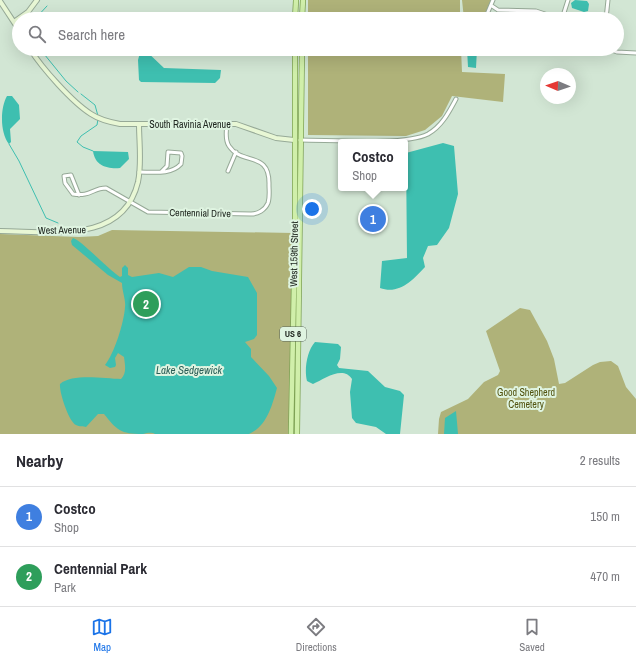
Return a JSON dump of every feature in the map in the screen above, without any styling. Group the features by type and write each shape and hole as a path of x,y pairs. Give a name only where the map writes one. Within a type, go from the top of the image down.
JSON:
{"main road":[{"path":"295,12 296,0"},
{"path":"302,12 303,0"},
{"name":"West 159th Street","path":"291,434 295,234 295,56"},
{"name":"West 159th Street","path":"297,434 302,56"}],"street":[{"path":"28,12 37,0"},
{"path":"489,12 493,0"},
{"path":"564,12 568,0"},
{"path":"607,12 608,0"},
{"path":"0,2 12,19"},
{"path":"492,6 498,10 539,12"},
{"path":"624,52 636,53"},
{"name":"South Ravinia Avenue","path":"35,56 43,68 90,114 109,122 139,124 236,124 276,138 294,140 338,140"},
{"name":"South Ravinia Avenue","path":"402,139 415,138 428,133 444,121 456,98"},
{"name":"West Avenue","path":"0,230 61,231 92,229 102,226 117,217 130,202 136,189 139,172 139,124"},
{"path":"227,124 227,141 236,152 228,171"},
{"path":"139,172 161,172 171,171 179,166 182,160 181,153 168,152 167,166 161,172"},
{"name":"Centennial Drive","path":"79,195 87,195 99,189 106,188 142,210 155,213 251,214 262,210 268,202 269,175 266,166 256,160 236,152"},
{"path":"71,175 79,195 73,194 65,183 64,176 71,175"}],"green space":[{"path":"308,0 460,0 460,12 308,12"},
{"path":"462,0 491,0 487,12 463,12"},
{"path":"308,56 461,56 462,72 505,74 503,102 452,96 442,116 425,130 406,136 308,135"},
{"path":"112,230 293,233 290,434 0,434 0,234 79,237 98,236"},
{"name":"Good Shepherd Cemetery","path":"520,308 530,310 547,341 554,359 559,384 565,383 600,362 611,361 618,366 626,387 636,399 636,434 438,434 441,412 468,399 484,382 498,375 500,371 486,331"}],"water":[{"path":"575,0 587,1 589,4 588,11 584,12 572,8 571,3"},
{"path":"139,56 151,56 164,68 221,70 220,78 215,83 141,82 139,80"},
{"path":"467,56 477,56 476,68 468,67"},
{"path":"7,96 12,96 19,105 20,119 10,129 11,142 9,144 4,134 2,120 3,107"},
{"path":"443,143 454,146 458,194 449,228 437,245 428,246 423,258 425,267 416,277 405,285 393,290 387,290 380,288 382,261 407,258 406,191 408,191 408,152"},
{"path":"93,151 128,152 129,159 120,168 106,167 102,166 96,160"},
{"name":"Lake Sedgewick","path":"73,238 120,277 122,276 122,268 125,265 128,268 128,275 132,277 159,273 173,277 189,267 201,267 212,271 248,277 257,293 257,335 254,339 245,342 251,349 251,357 269,376 277,388 268,415 260,426 249,434 143,434 129,433 120,430 112,424 104,414 98,414 86,427 77,426 73,423 65,406 60,384 73,379 81,378 121,379 123,377 125,372 124,357 118,353 115,358 115,367 110,368 105,365 112,354 118,338 123,321 125,304 122,283 108,275 72,245 71,241"},
{"path":"315,342 338,344 341,347 340,359 337,365 339,368 368,371 385,387 400,391 404,395 400,434 386,434 376,427 356,423 352,418 350,392 352,379 348,375 344,373 333,374 313,384 307,381 307,360 310,350"},
{"path":"456,411 458,434 444,434 445,418"}],"waterway":[{"path":"41,12 47,6"},
{"path":"46,56 66,81 78,92"},
{"path":"81,94 95,105 98,116"},
{"path":"93,151 83,147 77,142 81,136 97,125 98,119"},
{"path":"9,144 19,161 46,218 58,223"}],"place":[{"name":"Costco","path":"373,219"},
{"name":"Centennial Park","path":"146,304"}]}
